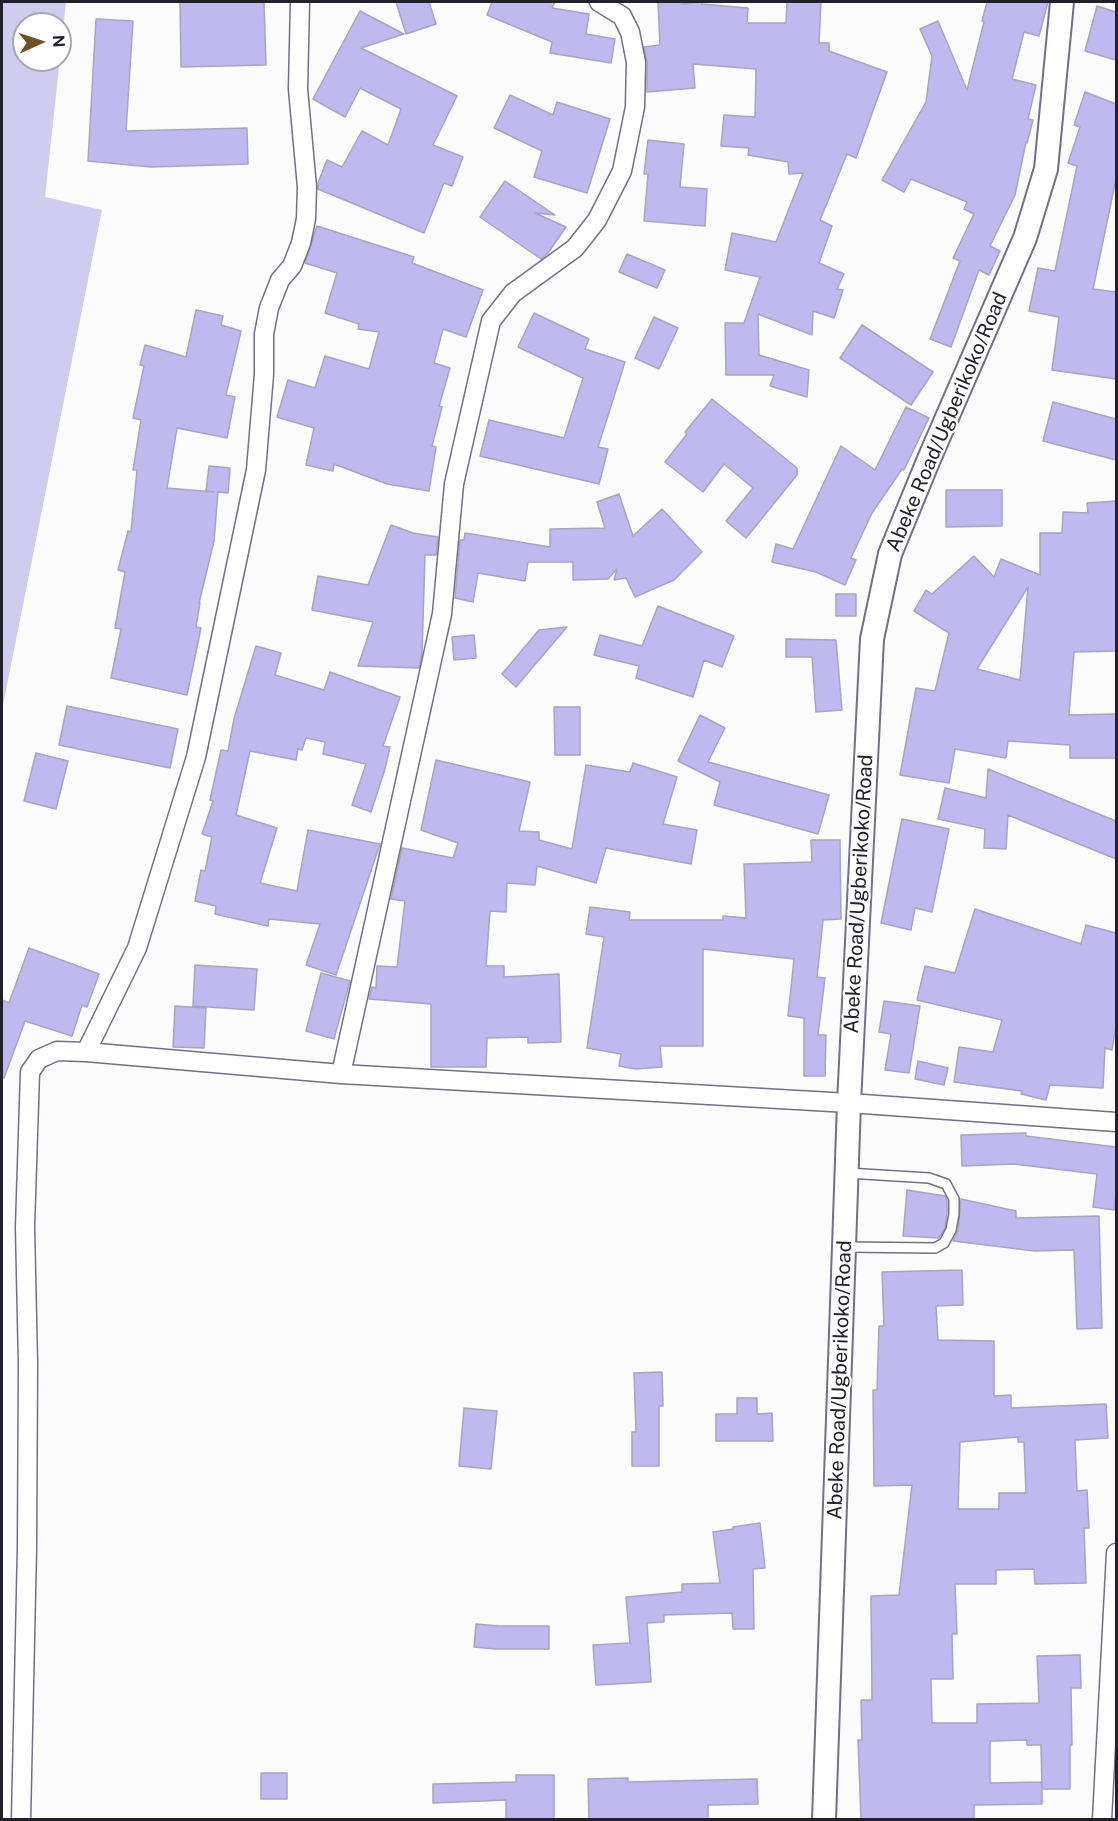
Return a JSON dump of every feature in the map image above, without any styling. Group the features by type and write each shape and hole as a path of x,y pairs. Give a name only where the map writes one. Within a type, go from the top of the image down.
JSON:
{"street":[{"path":"86,1052 137,948 196,757 256,470 264,374 264,334 269,308 280,280 292,266 301,243 306,219 307,187 298,89 300,2"},
{"path":"341,1074 442,614 454,484 491,321 513,293 575,248 597,220 622,171 636,107 636,62 630,32 622,16 599,2"},
{"name":"Abeke Road/Ugberikoko/Road","path":"824,1820 849,1103 872,639 890,554 1025,238 1046,169 1062,2"},
{"path":"21,1820 27,1547 28,1364 25,1227 30,1072 39,1059 57,1051 86,1052 341,1074 849,1103 1116,1122"},
{"path":"1102,1820 1116,1553"}],"lane":[{"path":"845,1247 935,1248 944,1243 948,1236 954,1214 954,1199 946,1184 929,1178 848,1173"}],"shaded area":[{"path":"2,2 66,2 65,12 12,12 12,72 59,72 45,197 102,210 2,710"}],"building":[{"path":"180,2 264,2 266,65 181,67"},
{"path":"396,2 429,2 436,24 406,34"},
{"path":"492,2 555,2 552,8 589,14 586,34 615,39 611,63 550,53 552,42 487,15"},
{"path":"658,2 681,2 682,4 702,2 702,4 748,8 747,23 786,23 787,2 821,2 819,43 829,43 829,51 887,72 856,158 847,154 820,220 832,226 819,263 844,274 837,289 843,290 834,318 813,311 812,335 758,314 759,355 809,370 807,397 770,386 774,375 726,375 725,323 744,323 760,277 725,270 732,233 776,242 803,173 789,174 788,162 748,155 749,148 721,146 724,115 755,117 756,69 693,64 695,88 647,92 647,62 644,47 660,45"},
{"path":"987,2 1048,2 1039,36 1024,32 1012,79 1036,85 1028,119 1033,120 1015,195 990,246 1000,251 989,275 979,270 951,347 930,339 960,261 953,258 974,214 964,209 967,202 911,179 904,192 882,180 926,102 932,56 920,29 938,21 967,90"},
{"path":"1097,6 1116,12 1116,60 1085,51"},
{"path":"360,11 404,34 361,48 457,96 433,145 463,157 452,186 444,183 424,233 318,189 327,160 342,167 362,131 388,145 401,109 360,88 345,117 313,99"},
{"path":"96,19 133,21 126,131 247,128 248,164 151,167 88,161"},
{"path":"1085,92 1116,104 1116,179 1093,289 1116,292 1116,379 1052,370 1059,317 1029,311 1038,268 1055,271 1077,166 1068,163 1080,127 1074,125"},
{"path":"510,95 553,115 557,102 610,119 587,193 534,177 542,151 494,128"},
{"path":"648,140 684,144 680,187 707,189 705,226 644,221 648,174 644,174"},
{"path":"505,181 555,215 535,213 566,227 548,253 541,259 480,217"},
{"path":"317,226 414,257 412,263 483,290 466,337 443,329 434,363 450,368 439,406 442,407 432,446 436,447 429,491 387,484 334,464 333,471 306,465 314,428 277,417 288,380 315,388 325,356 369,369 379,332 358,329 359,324 325,313 337,273 305,263"},
{"path":"627,254 665,270 657,288 619,272"},
{"path":"196,310 223,316 221,325 241,331 226,395 235,397 227,438 177,428 167,488 214,492 206,491 209,466 230,468 228,493 218,492 214,541 199,603 196,627 201,628 187,695 111,678 121,629 115,628 125,572 118,570 128,531 131,532 137,470 133,470 141,420 133,418 144,366 140,365 145,345 186,357"},
{"path":"534,313 589,339 585,349 625,362 598,447 608,449 599,484 480,456 489,420 564,438 583,378 518,347"},
{"path":"654,317 678,328 659,369 635,358"},
{"path":"862,325 933,372 911,405 840,358"},
{"path":"712,399 797,468 797,475 746,538 726,521 753,488 724,464 703,492 665,462 687,434 685,432"},
{"path":"1053,402 1116,419 1116,460 1043,441"},
{"path":"906,407 929,418 904,470 902,469 872,513 851,558 856,560 845,585 816,572 772,562 776,544 793,549 841,446 875,470"},
{"path":"946,490 1002,490 1002,526 946,527"},
{"path":"619,494 633,536 662,509 702,552 674,580 635,597 626,578 614,580 617,569 608,579 573,580 573,562 528,562 525,581 478,573 473,602 455,598 460,540 464,540 465,533 550,547 550,529 605,528 597,502"},
{"path":"1116,501 1116,651 1074,652 1069,715 1116,714 1116,758 1070,758 1070,745 1008,741 1006,758 955,749 949,783 900,775 916,688 935,691 949,633 914,611 926,590 932,594 974,556 994,577 1001,559 1040,575 1040,533 1062,533 1063,512 1088,513 1087,503","holes":["1028,587 1020,680 977,669"]},
{"path":"391,525 413,533 438,537 436,555 425,555 422,653 419,668 358,666 373,622 312,610 318,576 368,585"},
{"path":"836,594 856,594 856,616 836,616"},
{"path":"658,606 734,636 722,667 704,660 693,697 636,678 639,666 594,655 600,635 642,646"},
{"path":"567,627 516,687 502,674 539,630"},
{"path":"474,635 476,658 454,660 452,637"},
{"path":"786,639 836,640 842,710 816,712 812,657 786,657"},
{"path":"256,646 281,653 275,675 324,690 330,672 400,697 383,746 390,747 371,812 352,805 366,764 323,754 325,742 306,738 302,750 298,749 296,760 250,751 236,815 277,828 260,883 297,891 308,830 380,844 336,975 306,965 320,924 269,919 268,926 215,914 216,906 195,901 201,870 205,871 212,837 202,834 213,801 210,800 221,750 228,751 234,719"},
{"path":"67,706 178,729 170,768 59,745"},
{"path":"554,707 580,707 580,755 555,755"},
{"path":"700,715 725,728 708,762 829,795 818,834 714,805 720,782 678,761"},
{"path":"36,753 68,761 56,809 24,801"},
{"path":"436,760 530,782 519,831 539,832 539,840 572,849 586,765 630,772 633,763 677,777 663,824 697,830 691,864 606,848 596,883 537,866 535,885 507,883 506,912 490,911 486,966 504,966 504,977 559,974 561,1042 528,1043 528,1037 487,1038 486,1067 431,1067 431,1004 369,999 372,987 376,988 377,966 397,967 405,901 391,899 402,848 453,858 458,843 421,830"},
{"path":"988,769 1116,821 1116,859 1008,815 1006,849 984,848 985,829 938,819 945,788 986,798"},
{"path":"902,819 949,829 932,912 915,908 911,930 881,923"},
{"path":"811,840 840,840 841,919 823,920 817,977 825,978 818,1035 826,1035 825,1076 804,1076 804,1018 788,1016 794,959 703,949 703,1046 660,1046 662,1067 636,1069 619,1066 621,1054 587,1048 604,937 586,934 590,907 630,912 629,920 723,920 723,916 746,918 744,864 812,862"},
{"path":"975,909 1081,944 1086,925 1116,933 1116,1026 1112,1050 1105,1048 1103,1088 1050,1085 1046,1100 1021,1094 1022,1091 954,1082 959,1047 993,1052 1002,1020 917,1000 925,966 955,973"},
{"path":"29,948 99,974 87,1007 82,1005 72,1036 25,1021 4,1078 2,1078 2,1000 9,1003"},
{"path":"195,965 257,969 254,1010 193,1006"},
{"path":"321,973 350,981 334,1039 306,1031"},
{"path":"884,1001 920,1006 909,1073 885,1070 891,1034 879,1032"},
{"path":"175,1006 206,1008 204,1048 173,1047"},
{"path":"918,1061 948,1068 944,1085 915,1079"},
{"path":"1026,1133 1026,1136 1116,1147 1114,1210 1093,1207 1097,1174 1014,1164 962,1166 961,1135"},
{"path":"907,1190 945,1196 947,1213 945,1228 939,1238 903,1236"},
{"path":"961,1199 1016,1211 1016,1218 1099,1216 1102,1328 1077,1329 1074,1250 1035,1251 953,1241 958,1231"},
{"path":"962,1270 963,1305 936,1306 938,1340 994,1341 994,1396 1011,1395 1011,1408 1106,1404 1108,1438 1075,1440 1077,1491 1087,1490 1089,1528 1084,1528 1086,1583 1035,1584 1034,1569 996,1570 996,1584 955,1584 957,1634 952,1634 953,1679 931,1679 932,1723 977,1723 977,1704 1039,1703 1037,1656 1080,1655 1081,1688 1071,1688 1070,1789 1042,1789 1042,1804 974,1805 974,1820 861,1820 858,1740 862,1740 861,1700 872,1700 871,1596 899,1595 912,1485 874,1486 873,1390 877,1390 879,1326 884,1326 882,1272","holes":["1018,1437 1018,1442 1024,1442 1026,1493 999,1493 999,1509 958,1509 960,1442","1027,1740 1027,1745 1041,1745 1042,1782 990,1783 990,1741"]},
{"path":"662,1372 663,1406 659,1406 659,1466 632,1466 632,1432 636,1432 634,1373"},
{"path":"737,1398 757,1398 757,1414 772,1413 773,1441 716,1441 716,1414 737,1414"},
{"path":"464,1408 497,1411 491,1469 459,1466"},
{"path":"760,1523 765,1568 753,1569 754,1629 733,1629 732,1613 664,1615 664,1622 647,1623 651,1682 596,1685 593,1645 630,1643 626,1597 682,1592 682,1584 720,1583 713,1532"},
{"path":"476,1624 549,1626 549,1649 474,1647"},
{"path":"261,1773 287,1773 287,1799 261,1799"},
{"path":"516,1775 554,1775 554,1820 506,1820 506,1800 433,1803 433,1784 516,1782"},
{"path":"628,1778 628,1782 757,1779 758,1804 708,1805 708,1820 589,1820 588,1779"}]}
